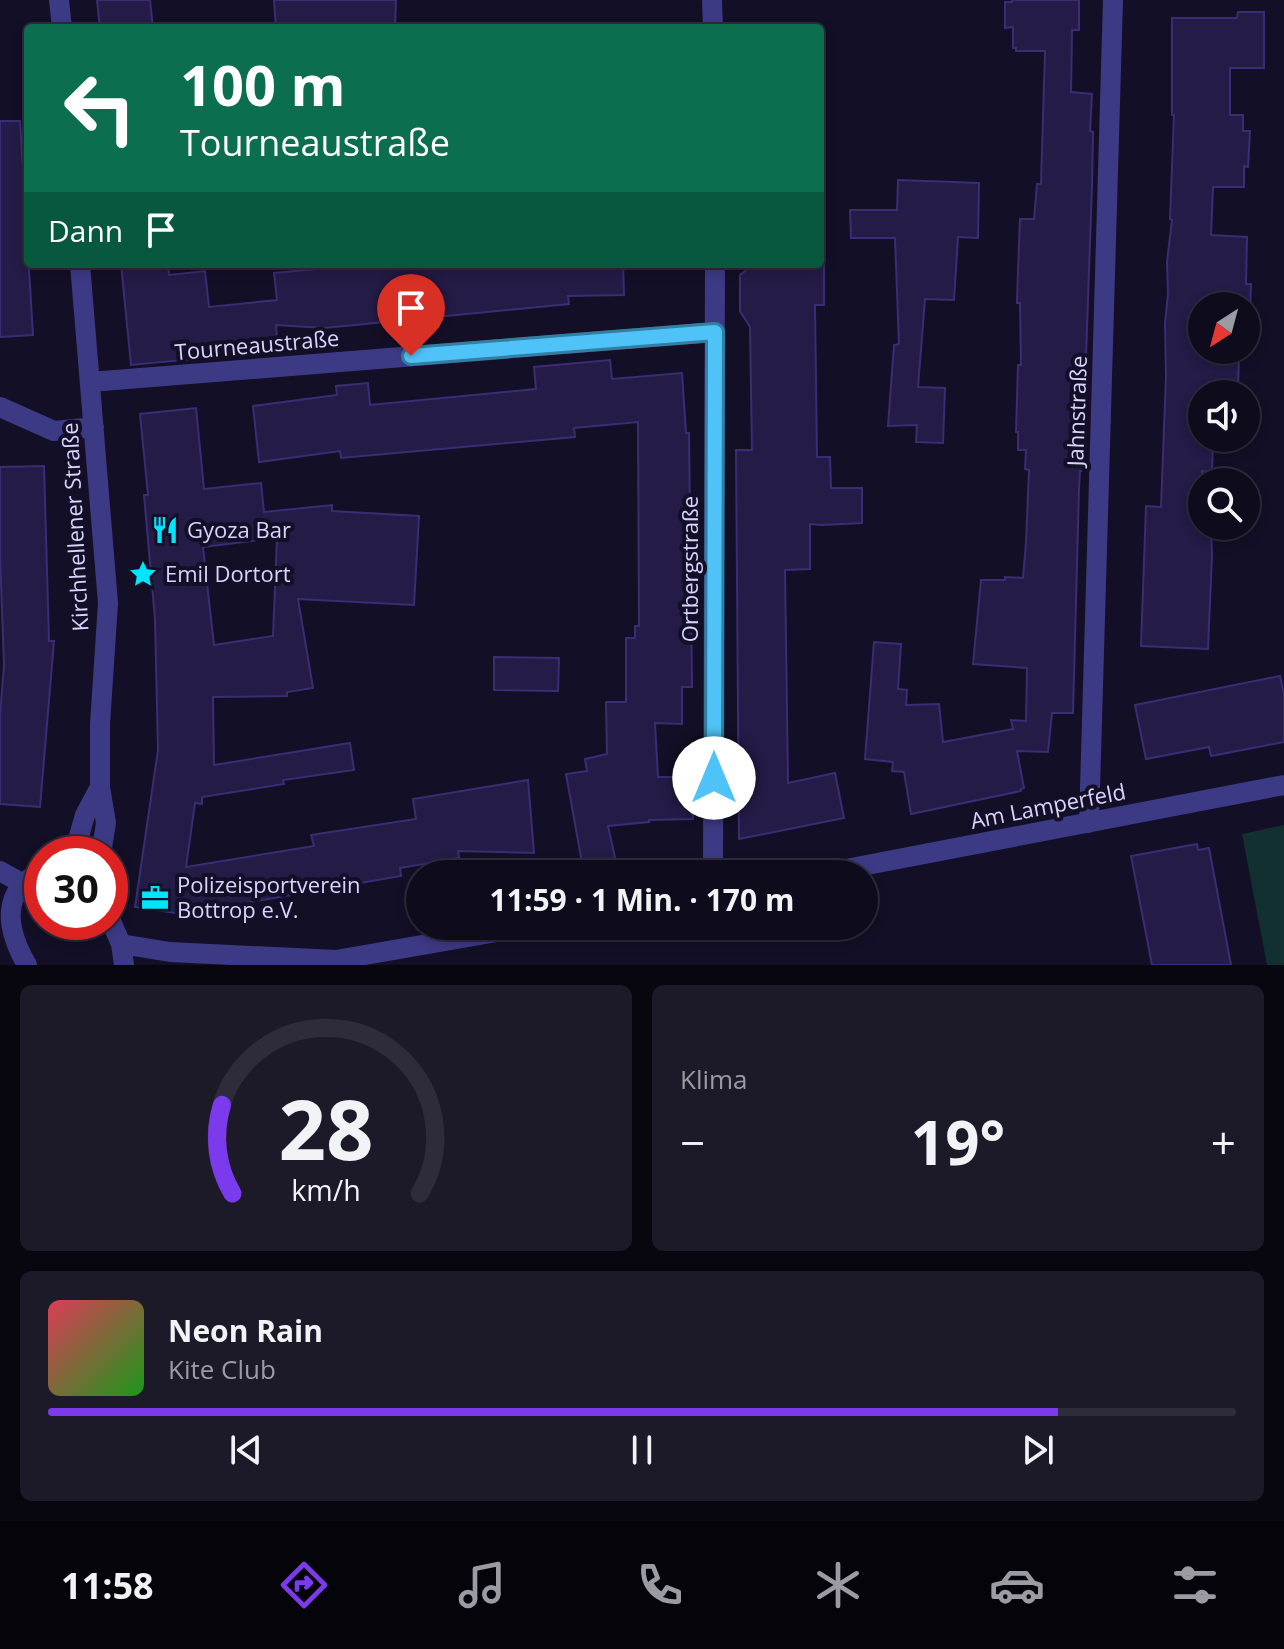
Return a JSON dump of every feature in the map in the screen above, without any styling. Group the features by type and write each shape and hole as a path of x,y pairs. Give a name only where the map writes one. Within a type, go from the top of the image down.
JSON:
{"street":[{"path":"59,0 62,24"},
{"path":"712,0 713,24"},
{"name":"Jahnstraße","path":"1089,823 1113,0"},
{"name":"Kirchhellener Straße","path":"80,268 108,603 100,724 100,787 106,823 104,836"},
{"name":"Ortbergstraße","path":"713,860 715,268"},
{"name":"Tourneaustraße","path":"90,382 715,332"},
{"path":"0,407 54,431 94,427"},
{"name":"Am Lamperfeld","path":"878,863 1284,785"},
{"name":"Kirchhellener Straße","path":"79,836 85,815 100,787"},
{"path":"0,871 22,883 16,889 8,917 15,945 27,965"},
{"path":"119,940 124,965"},
{"path":"121,944 170,952 327,962 452,940"}],"green space":[{"path":"1284,825 1284,965 1267,965 1242,834"}],"building":[{"path":"97,0 150,0 153,24 100,24"},
{"path":"274,0 396,0 395,24 276,24"},
{"path":"1079,0 1079,30 1072,30 1071,92 1092,94 1092,185 1073,713 1052,713 1048,752 1017,751 1024,788 1021,791 911,814 904,772 892,771 893,762 865,759 874,642 901,644 898,689 907,690 906,705 939,704 943,742 1013,729 1011,720 1026,721 1027,668 973,664 981,580 1023,578 1026,542 1029,470 1025,469 1026,450 1018,450 1016,432 1018,365 1021,365 1018,270 1020,219 1034,219 1037,184 1041,184 1045,51 1016,51 1013,48 1013,27 1005,28 1005,2"},
{"path":"1238,12 1264,12 1264,68 1230,68 1230,115 1243,115 1243,131 1250,131 1248,167 1244,166 1244,187 1213,187 1211,235 1247,237 1246,284 1251,284 1251,292 1188,292 1188,364 1239,364 1238,380 1188,380 1188,452 1213,452 1212,468 1188,468 1188,540 1211,540 1208,649 1141,646 1146,506 1161,507 1167,262 1172,220 1172,18 1237,18"},
{"path":"0,121 20,121 24,268 29,268 33,335 0,337"},
{"path":"898,180 979,183 978,238 958,237 954,300 925,299 918,387 945,388 943,443 916,442 917,425 888,426 894,345 899,344 895,238 851,238 850,210 897,210"},
{"path":"121,268 168,268 169,275 205,271 209,307 277,300 274,273 329,268 623,268 624,295 568,296 569,304 324,328 276,325 278,351 131,365"},
{"path":"749,268 824,268 824,305 815,305 817,457 830,457 831,488 862,488 862,523 810,524 810,569 785,570 788,783 835,773 844,818 739,839 736,450 752,450 750,327 740,311 740,275"},
{"path":"610,360 612,379 682,373 686,433 689,433 692,687 682,687 682,724 655,723 658,777 692,777 693,819 649,820 608,826 616,860 581,860 566,774 587,771 585,759 607,754 606,702 626,702 626,638 635,638 635,626 639,626 638,422 574,428 575,437 341,458 340,451 259,462 253,406 337,395 336,386 368,383 370,405 536,389 534,367"},
{"path":"196,408 204,489 261,483 264,512 332,505 332,511 419,516 414,605 298,599 313,688 287,692 287,696 213,697 214,765 350,743 354,770 283,780 284,784 202,797 202,804 195,803 186,867 314,846 311,835 416,819 413,799 528,780 534,853 458,851 459,858 406,860 406,867 400,868 401,876 182,914 135,907 158,750 155,619 144,495 148,495 140,414","holes":["277,538 273,636 214,645 203,547"]},
{"path":"44,466 49,641 54,641 40,807 0,804 0,716 4,665 0,467"},
{"path":"494,657 559,658 558,691 494,690"},
{"path":"1280,676 1284,694 1284,742 1211,756 1209,747 1146,759 1135,705"},
{"path":"1197,844 1198,850 1209,848 1231,965 1152,965 1131,856"}],"place":[{"name":"Gyoza Bar","path":"165,530"},
{"name":"Emil Dortort","path":"143,574"},
{"name":"Polizeisportverein Bottrop e.V.","path":"155,898"}],"route":[{"path":"411,356 715,332 714,778"}]}
